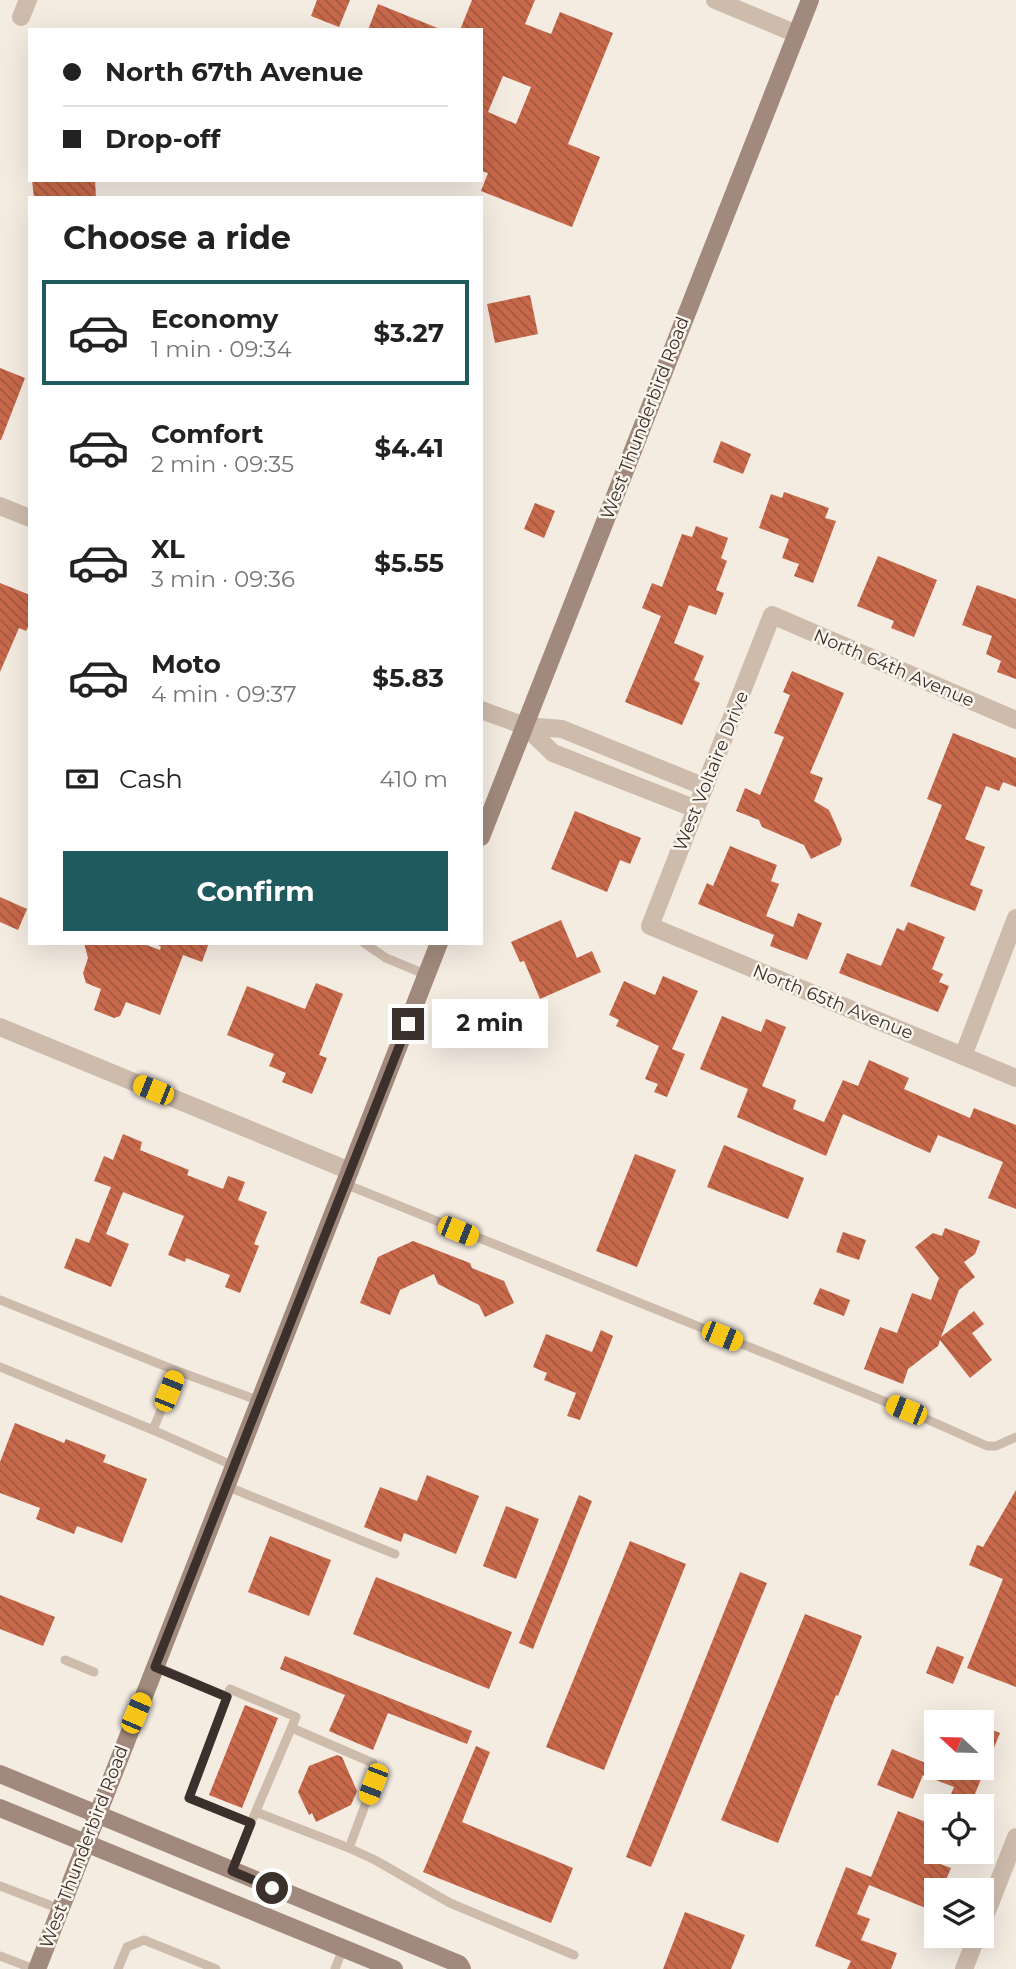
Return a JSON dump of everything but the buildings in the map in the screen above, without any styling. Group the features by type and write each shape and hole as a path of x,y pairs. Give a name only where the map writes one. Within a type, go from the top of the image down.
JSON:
{"main road":[{"name":"West Thunderbird Road","path":"483,832 810,0"},
{"name":"West Thunderbird Road","path":"35,1969 438,945"},
{"path":"0,1774 458,1964 462,1969"},
{"path":"2,1814 86,1842 394,1969"}],"street":[{"path":"21,17 28,0"},
{"path":"715,0 797,34"},
{"path":"0,506 28,517"},
{"name":"North 64th Avenue","path":"772,615 1016,720"},
{"name":"West Voltaire Drive","path":"650,926 772,615"},
{"path":"483,711 525,726 562,729 705,787"},
{"path":"525,726 552,753 696,809"},
{"path":"622,780 631,757"},
{"path":"963,1056 1016,918"},
{"name":"North 65th Avenue","path":"650,926 1016,1078"},
{"path":"0,1027 348,1177"},
{"path":"994,1893 1016,1837"},
{"path":"964,1969 972,1948"}],"lane":[{"path":"367,945 386,958 427,975"},
{"path":"348,1177 977,1442 996,1446 1016,1437"},
{"path":"0,1300 260,1401"},
{"path":"0,1367 234,1466"},
{"path":"153,1430 177,1371"},
{"path":"226,1486 395,1554"},
{"path":"65,1660 94,1672"},
{"path":"155,1667 227,1697"},
{"path":"232,1871 296,1717 230,1689 189,1798 251,1823"},
{"path":"292,1728 373,1763 373,1784 349,1848"},
{"path":"256,1812 349,1848 450,1903 574,1955"},
{"path":"0,1886 60,1909"},
{"path":"118,1969 127,1947 144,1940 216,1969"},
{"path":"335,1969 343,1948"},
{"path":"0,1955 35,1969"}],"route":[{"path":"272,1888 232,1871 251,1823 189,1798 227,1697 155,1667 408,1024"}]}
